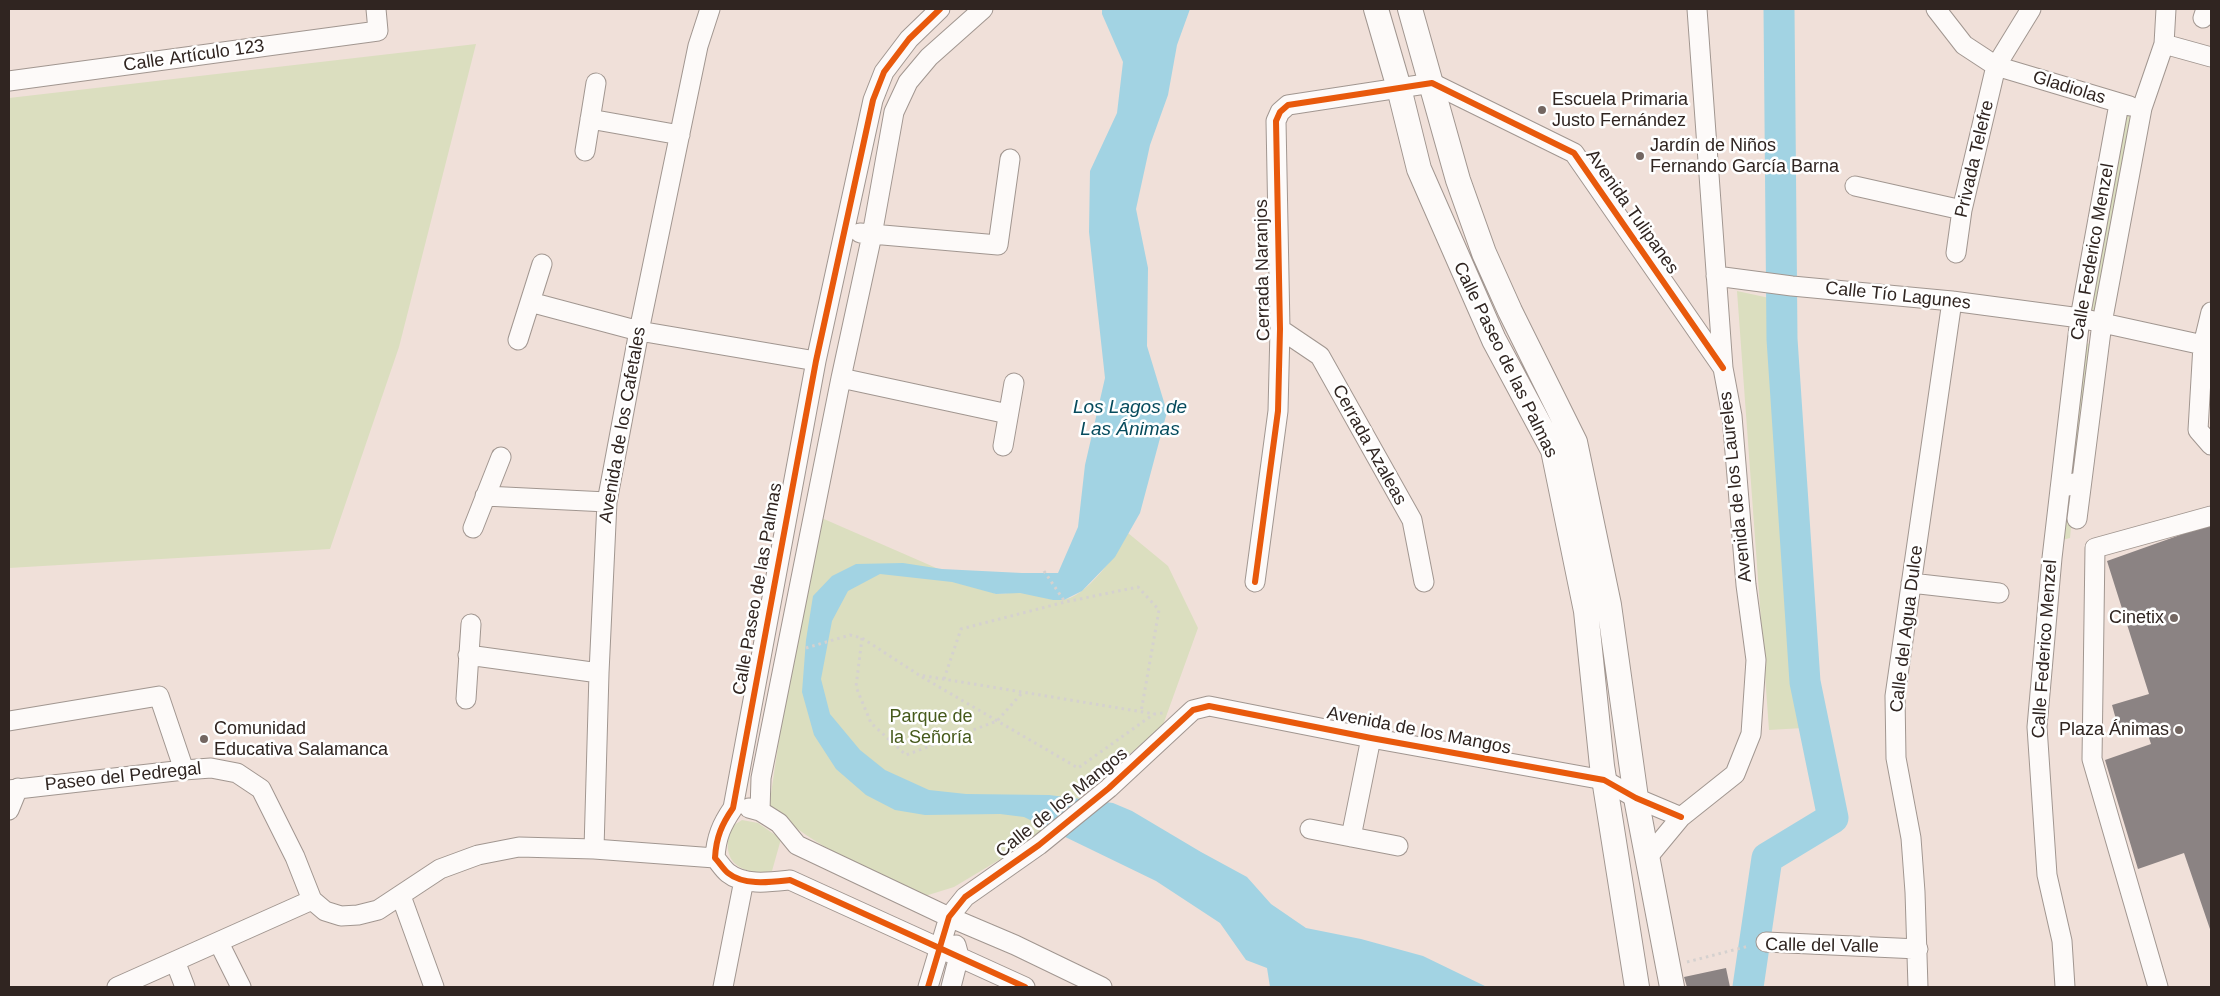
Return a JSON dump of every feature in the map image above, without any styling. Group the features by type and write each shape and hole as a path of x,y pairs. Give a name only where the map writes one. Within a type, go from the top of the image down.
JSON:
{"main road":[{"name":"Calle Paseo de las Palmas","path":"1376,9 1399,88 1419,169 1494,340 1553,450 1586,611 1604,780 1637,987"},
{"name":"Calle Paseo de las Palmas","path":"1410,9 1458,180 1484,253 1510,311 1575,442 1610,605 1636,798 1670,977"}],"street":[{"name":"Calle Artículo 123","path":"9,80 378,31 376,9"},
{"name":"Avenida de los Cafetales","path":"594,849 599,673 607,502 638,331 698,46 710,9"},
{"name":"Calle Paseo de las Palmas","path":"715,858 716,841 723,823 733,808 816,361 873,100 884,72 909,40 940,9"},
{"name":"Calle Paseo de las Palmas","path":"760,810 761,778 841,378 872,235 894,112 908,82 929,57 983,9"},
{"name":"Gladiolas","path":"1936,9 1964,45 1996,66 2119,104 2142,108"},
{"name":"Privada Telefre","path":"1956,253 1962,210 1996,66 2031,9"},
{"name":"Calle Federico Menzel","path":"2077,519 2102,323 2142,108 2164,44 2166,9"},
{"name":"Avenida de los Laureles","path":"1647,858 1681,817 1734,774 1751,734 1756,660 1746,585 1732,416 1723,368 1692,11"},
{"path":"2164,44 2211,58"},
{"name":"Cerrada Naranjos","path":"1255,582 1278,411 1280,329 1276,121 1280,112 1288,105 1432,83"},
{"name":"Avenida Tulipanes","path":"1432,83 1574,154 1723,368"},
{"path":"585,151 596,84"},
{"name":"Calle Federico Menzel","path":"2065,987 2062,941 2047,875 2037,727 2060,489 2080,318 2119,104"},
{"path":"590,119 680,135"},
{"path":"844,229 872,235 998,245 1010,158"},
{"path":"1855,186 1962,210"},
{"path":"518,340 542,264"},
{"name":"Calle Tío Lagunes","path":"1716,276 1792,286 1952,301 2080,318 2203,344"},
{"name":"Calle del Agua Dulce","path":"1918,987 1918,949 1911,838 1896,758 1895,696 1952,301"},
{"path":"530,302 638,331 816,361"},
{"path":"2211,312 2203,344 2198,430 2211,445"},
{"name":"Cerrada Azaleas","path":"1280,329 1320,356 1412,520 1424,582"},
{"path":"841,378 1008,414"},
{"path":"1002,446 1014,383"},
{"path":"803,428 830,434"},
{"path":"473,528 501,457"},
{"path":"2060,489 2082,480"},
{"path":"485,496 607,502"},
{"path":"2158,987 2092,758 2095,548 2211,516"},
{"path":"1911,583 1999,593"},
{"path":"466,699 471,624"},
{"path":"468,655 599,673"},
{"path":"9,721 159,696 184,770"},
{"name":"Avenida de los Mangos","path":"1193,710 1209,706 1371,738 1604,780 1636,798"},
{"name":"Calle de los Mangos","path":"928,987 950,917 964,897 1039,845 1109,788 1193,710"},
{"path":"1351,837 1371,738"},
{"name":"Paseo del Pedregal","path":"14,789 211,768 237,774 261,789 295,857 312,900"},
{"path":"9,810 14,789"},
{"path":"1636,798 1681,817"},
{"path":"733,808 747,807 760,810 779,823 797,845 1102,987"},
{"path":"1310,829 1398,846"},
{"path":"117,987 312,900 325,911 341,916 358,915 378,910 402,896 440,869 478,855 519,847 594,849 715,858 728,873 744,880 763,882 790,880 1025,987"},
{"path":"723,987 744,880"},
{"path":"402,896 434,987"},
{"path":"950,917 959,956 951,987"},
{"path":"219,942 241,987"},
{"name":"Calle del Valle","path":"1766,942 1918,949"},
{"path":"175,961 185,987"}],"path":[{"path":"1044,572 1065,602"},
{"path":"944,679 961,629 1065,602 1138,587 1159,610 1142,712"},
{"path":"801,649 850,635 862,638 919,675 1078,768 1155,714"},
{"path":"862,638 856,687 871,723 906,755 997,721 1022,692"},
{"path":"919,675 1155,714 1193,710"}],"green space":[{"path":"476,44 399,347 330,549 9,568 9,98"},
{"path":"2126,111 2135,113 2098,318 2088,314"},
{"path":"1737,291 1774,299 1803,728 1769,730"},
{"path":"2083,343 2092,344 2076,471 2066,477"},
{"path":"2074,495 2070,538 2058,541 2063,496"},
{"name":"Parque de la Señoría","path":"817,516 996,594 1024,593 1061,600 1071,598 1080,592 1100,574 1128,533 1168,566 1198,628 1163,725 1029,842 954,887 925,896 844,858 825,847 769,807 794,638"},
{"path":"742,820 758,823 781,839 772,871 754,872 741,868 732,860 728,847 731,827"}],"water":[{"name":"Los Lagos de Las Ánimas","path":"1102,9 1190,9 1177,45 1168,95 1150,145 1136,209 1148,268 1147,346 1167,412 1140,513 1115,557 1082,591 1064,600 1053,600 1020,593 996,594 952,582 880,574 848,591 832,621 821,679 830,714 860,750 885,770 929,790 966,794 1049,795 1113,803 1132,811 1247,877 1271,904 1306,928 1361,939 1423,956 1487,987 1270,987 1267,968 1246,960 1220,923 1156,881 1024,817 1000,814 925,815 895,810 866,795 836,769 814,735 802,692 806,640 813,596 832,576 856,564 903,563 942,569 1058,573 1078,527 1085,465 1105,378 1089,232 1090,171 1117,113 1123,62 1102,14"}],"building":[{"name":"Plaza Ánimas","path":"2211,524 2211,932 2184,853 2138,869 2105,760 2151,744 2145,726 2120,734 2112,705 2149,694 2107,561"},
{"path":"1726,968 1730,987 1687,987 1684,977"}],"waterway":[{"path":"1748,987 1767,858 1833,818 1805,682 1782,339 1779,9"}],"cycle path":[{"path":"940,9 909,39 884,72 873,100 816,361 733,808 720,831 715,858 734,877 758,882 790,880 1025,987"},
{"path":"1255,582 1278,411 1280,329 1276,121 1280,112 1288,105 1432,83 1574,153 1723,368"},
{"path":"928,987 949,917 965,897 1039,845 1109,788 1193,710 1209,706 1371,738 1604,780 1636,798 1681,817"}],"place":[{"name":"Escuela Primaria Justo Fernández","path":"1542,110"},
{"name":"Jardín de Niños Fernando García Barna","path":"1640,156"},
{"name":"Cinetix","path":"2174,618"},
{"name":"Plaza Ánimas","path":"2179,730"},
{"name":"Comunidad Educativa Salamanca","path":"204,739"}]}
